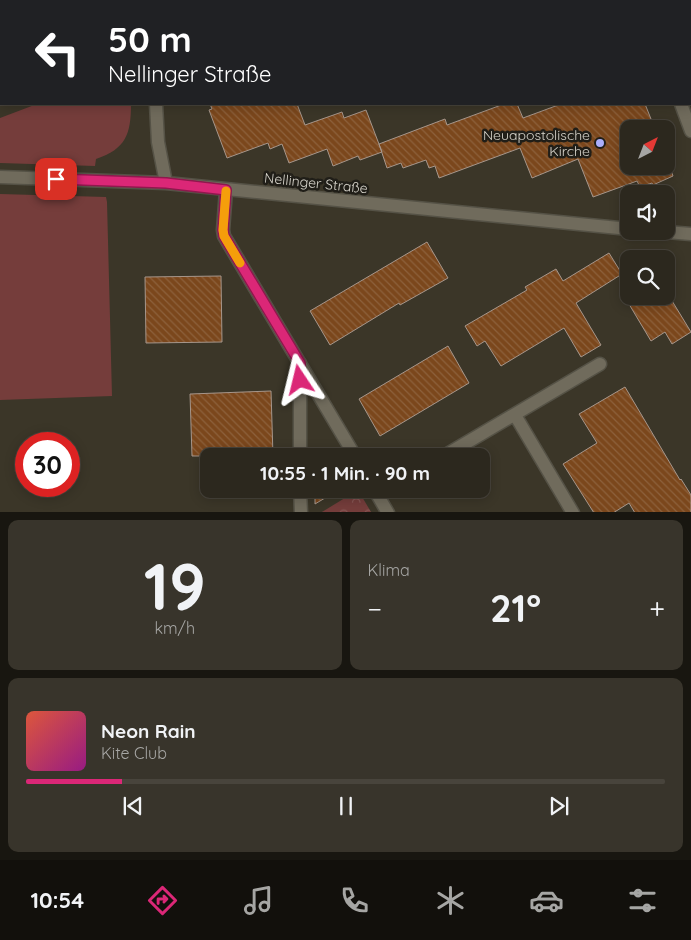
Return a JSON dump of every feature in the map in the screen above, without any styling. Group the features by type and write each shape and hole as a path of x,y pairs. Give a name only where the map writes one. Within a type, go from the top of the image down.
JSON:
{"street":[{"path":"156,105 158,142 166,183"},
{"path":"686,110 691,131"},
{"name":"Nellinger Straße","path":"0,177 166,183 620,228"},
{"path":"226,190 224,236 350,448"},
{"path":"675,233 691,234"},
{"path":"300,363 300,448"},
{"path":"458,448 600,364"},
{"path":"515,415 573,512"},
{"path":"300,498 301,512"},
{"path":"383,498 388,512"}],"green space":[{"path":"34,105 131,105 130,124 125,139 114,150 96,159 95,166 0,163 0,118"},
{"path":"0,194 106,197 112,396 0,400"},
{"path":"345,498 363,498 371,512 322,512"}],"building":[{"path":"210,105 297,105 305,125 342,112 344,118 366,110 382,152 360,160 358,156 333,166 327,149 289,163 282,144 270,149 268,143 227,158 209,110 212,109"},
{"path":"501,105 517,105 523,118 558,105 645,105 651,120 620,120 620,175 673,176 653,185 652,183 639,185 637,181 620,185 620,187 593,197 578,159 532,178 520,148 439,178 435,166 429,168 426,160 403,168 401,163 387,168 379,144 445,119 447,125"},
{"path":"427,242 448,278 400,305 399,303 330,345 310,311"},
{"path":"609,253 620,271 620,275 576,303 601,345 581,357 564,328 501,366 485,341 477,346 465,326 527,290 525,287 556,269 563,281"},
{"path":"221,276 222,342 146,343 145,277"},
{"path":"630,305 675,305 691,332 672,344 665,332 651,341"},
{"path":"448,346 469,383 380,436 359,399"},
{"path":"625,387 680,480 691,495 691,512 634,512 629,503 615,512 593,512 563,464 597,443 579,414"},
{"path":"271,391 273,448 200,448 200,456 192,456 190,394"},
{"path":"315,498 325,498 315,504"}],"slow traffic":[{"path":"226,191 224,236 240,263"}],"place":[{"name":"Neuapostolische Kirche","path":"600,143"}],"route":[{"path":"56,179 166,183 226,190 224,236 300,363 300,380"}]}
